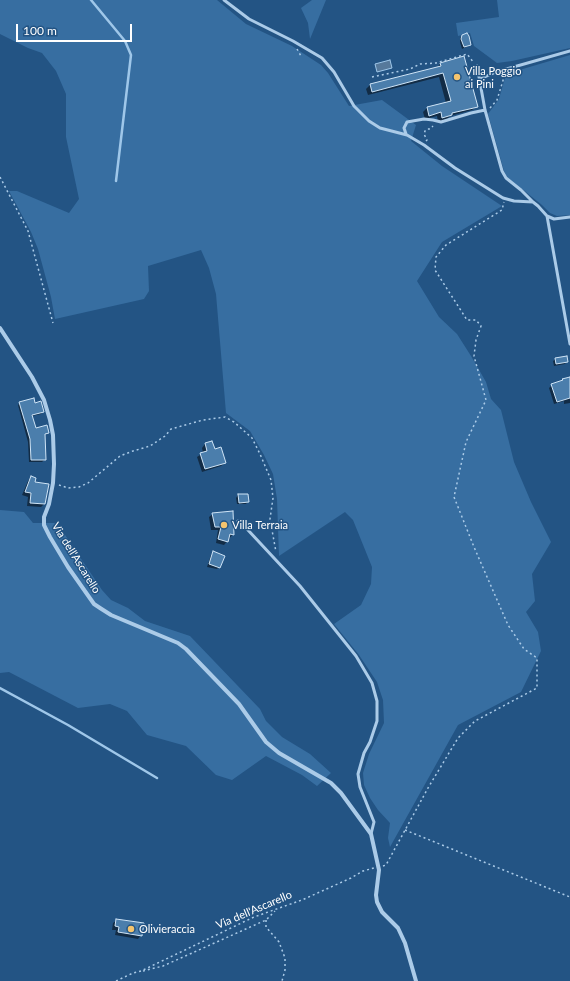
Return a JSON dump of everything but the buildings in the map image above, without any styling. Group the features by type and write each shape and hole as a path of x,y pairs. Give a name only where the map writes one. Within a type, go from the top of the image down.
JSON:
{"street":[{"name":"Via dell'Ascarello","path":"0,328 32,377 44,400 54,435 55,449 53,483 49,504 44,518 44,525 68,567 94,604 111,615 172,640 186,649 239,704 266,742 279,753 331,782 348,802 371,834 378,866 377,902 382,912 398,928 405,943 416,981"}],"lane":[{"path":"224,0 249,20 293,41 322,58 334,72 354,106 369,121 380,128 407,135 424,145 455,168 505,199 533,202"},
{"path":"480,80 496,72 511,69 570,51"},
{"path":"477,66 485,112 502,171 506,178 522,190 547,216 570,344"},
{"path":"407,135 404,128 407,122 424,119 445,122 470,113 485,112"},
{"path":"547,216 554,218 570,217"},
{"path":"0,334 7,338"},
{"path":"238,522 247,529 300,586 356,656 372,684 377,701 377,721 370,742 364,753 358,774 360,787 374,822 371,834"}],"path":[{"path":"372,77 410,69 420,64 436,63 467,54 477,66"},
{"path":"485,112 497,100 504,78 507,72 511,69"},
{"path":"424,145 427,140 424,134 425,131 433,127 433,120"},
{"path":"0,178 28,231 54,323"},
{"path":"378,866 386,865 428,788 458,738 475,721 537,688 537,658 524,649 508,625 454,497 466,442 486,400 474,356 476,340 481,326 476,320 467,320 435,270 436,257 446,245 502,210 505,199"},
{"path":"53,483 68,488 79,487 88,483 120,456 150,446 171,429 203,420 225,417 234,422 252,438 271,480 274,498 270,519 274,545 280,565"},
{"path":"405,830 570,897"},
{"name":"Via dell'Ascarello","path":"116,981 132,973 141,971 254,917 277,910 315,895 363,871 378,866"},
{"path":"141,971 163,966 266,920 277,910"},
{"path":"266,920 266,927 278,942 285,958 285,970 282,981"}],"shaded area":[{"path":"0,0 217,0 246,24 292,46 321,65 328,73 349,106 382,100 416,125 411,141 442,166 502,206 442,242 417,281 439,317 457,334 486,382 491,399 501,410 514,462 531,502 551,542 532,574 535,601 526,612 538,632 541,651 521,692 458,725 390,847 388,838 390,823 378,810 370,798 364,785 363,773 369,754 384,723 383,700 377,682 359,655 334,624 361,605 371,584 372,567 353,520 345,512 279,556 277,499 273,474 250,431 226,413 216,294 209,268 201,250 148,266 149,291 144,299 55,319 51,297 38,249 31,232 9,191 17,191 69,213 79,199 66,137 66,94 56,71 42,53 28,48 0,34"},
{"path":"312,0 326,0 310,39 308,23 301,8"},
{"path":"497,0 570,0 570,48 497,63 474,46 470,33 458,36 456,23 499,17"},
{"path":"570,55 570,215 557,216 550,213 507,177 488,114 499,99 505,78 516,71"},
{"path":"390,60 392,68 377,72 375,64"},
{"path":"0,510 24,512 33,523 57,523 102,590 111,600 128,608 145,621 190,636 260,709 266,721 282,737 310,754 331,773 317,786 302,775 266,756 232,780 216,775 186,746 147,735 127,711 110,704 78,708 9,672 0,673"}],"waterway":[{"path":"91,0 125,41 131,55 116,181"},
{"path":"0,688 68,725 157,778"}],"place":[{"name":"Villa Poggio ai Pini","path":"457,77"},
{"name":"Villa Terraia","path":"224,525"},
{"name":"Olivieraccia","path":"131,929"}]}
